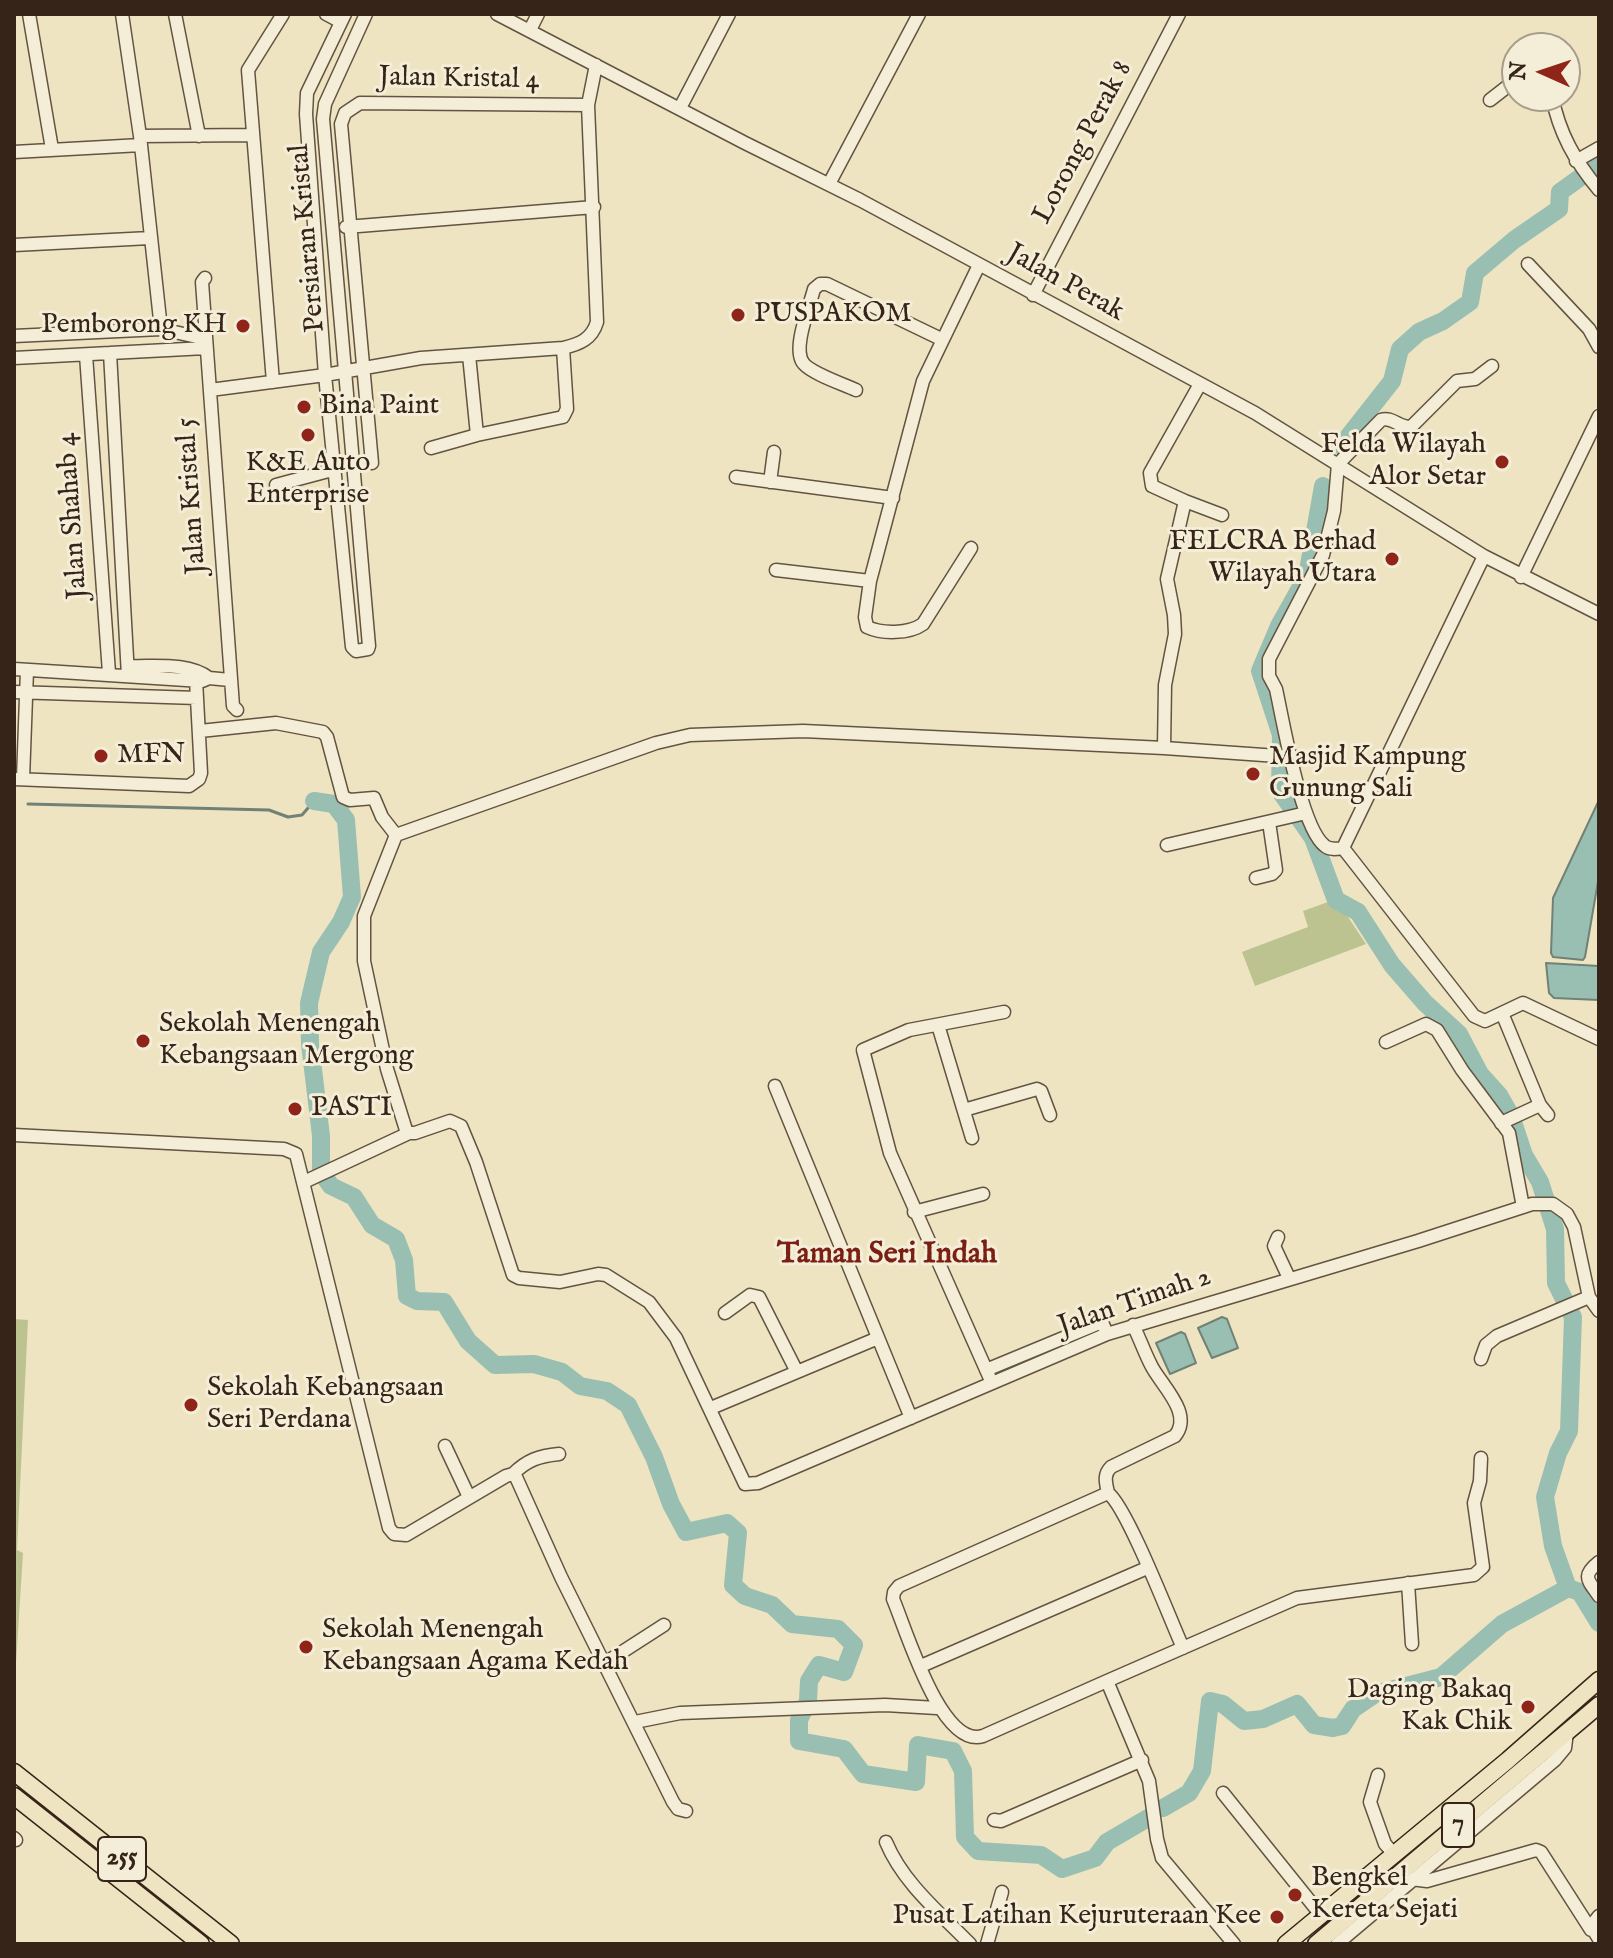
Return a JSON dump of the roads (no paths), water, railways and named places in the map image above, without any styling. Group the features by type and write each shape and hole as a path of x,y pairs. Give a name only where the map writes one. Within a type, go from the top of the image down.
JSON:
{"main road":[{"name":"7","path":"1286,1944 1557,1719 1598,1680"},
{"name":"7","path":"1316,1944 1408,1875 1599,1705"},
{"name":"255","path":"14,1772 231,1944"},
{"name":"255","path":"15,1800 201,1944"}],"street":[{"path":"29,14 52,149"},
{"path":"122,14 141,141 161,329"},
{"path":"175,14 199,136"},
{"path":"273,382 248,70 283,14"},
{"path":"276,485 336,469 325,375 306,96 343,18 326,14"},
{"name":"Persiaran Kristal","path":"336,469 352,647 354,651 366,650 369,646 323,119 325,104 366,14"},
{"name":"Jalan Perak","path":"497,14 829,184 1255,413 1484,556 1599,614"},
{"path":"530,30 538,14"},
{"path":"680,108 729,14"},
{"path":"829,184 919,14"},
{"name":"Lorong Perak 8","path":"1033,295 1179,14"},
{"path":"210,390 325,375 421,358 563,348 584,341 595,331 597,322 588,105 596,65"},
{"path":"1490,100 1501,91"},
{"path":"306,96 325,104"},
{"name":"Jalan Kristal 4","path":"350,227 341,124 345,113 360,103 588,105"},
{"path":"1555,112 1583,170 1599,190"},
{"path":"14,152 199,136 252,135"},
{"path":"1583,170 1599,148"},
{"path":"332,229 594,207"},
{"path":"350,227 372,463"},
{"path":"14,245 150,238"},
{"path":"1528,264 1589,329 1599,347"},
{"path":"971,548 929,618 917,628 910,631 877,631 867,627 865,617 870,581 923,381 979,265"},
{"name":"Jalan Kristal 5","path":"205,278 202,282 230,680 233,706 237,710"},
{"path":"856,390 805,366 800,356 799,345 814,289 818,285 827,284 941,339"},
{"path":"14,336 161,329 206,344"},
{"path":"14,358 206,344"},
{"path":"431,448 566,414 563,348"},
{"path":"110,353 128,671"},
{"name":"Jalan Shahab 4","path":"86,355 109,673"},
{"path":"469,355 477,435"},
{"path":"1492,366 1475,379 1457,381 1411,427 1400,426 1389,419 1381,420 1338,464 1334,511 1323,555 1269,659 1267,669 1276,689 1285,756 1304,813 1317,838 1336,848 1474,1016 1485,1021 1523,1003 1599,1039"},
{"path":"1200,384 1150,473 1152,486 1222,515"},
{"path":"1521,577 1599,416"},
{"path":"770,482 774,452"},
{"path":"736,477 893,498"},
{"path":"1164,748 1165,685 1175,634 1167,579 1185,501"},
{"path":"1336,848 1484,556"},
{"path":"776,570 870,581"},
{"path":"196,680 201,773 199,779 189,786 19,779 21,670 109,673 185,668 201,672 209,678"},
{"path":"128,671 196,680 230,680"},
{"path":"20,692 197,698"},
{"path":"200,731 276,723 323,732 343,797 350,800 374,798 382,817 396,835"},
{"path":"409,1133 387,1069 364,961 364,916 396,835 656,743 690,735 803,731 1285,756"},
{"path":"1167,845 1304,813"},
{"path":"1256,878 1276,870 1269,822"},
{"path":"992,1383 914,1212 888,1145 863,1050 909,1030 1004,1012"},
{"path":"1502,1013 1544,1110 1508,1121"},
{"path":"1386,1042 1426,1024 1431,1025 1508,1121 1523,1207"},
{"path":"938,1025 972,1138"},
{"path":"775,1086 911,1418"},
{"path":"964,1110 1037,1089 1041,1091 1050,1115"},
{"path":"308,1180 409,1133 428,1130 450,1121 457,1122 476,1162 513,1275 560,1282 606,1275 649,1302 676,1338 711,1408 878,1338"},
{"path":"14,1135 284,1149 296,1154 308,1180 389,1528 394,1534 406,1535 513,1474 538,1456 559,1454"},
{"path":"914,1212 983,1194"},
{"name":"Jalan Timah 2","path":"711,1408 741,1479 745,1484 758,1483 1107,1334 1523,1207 1547,1204 1567,1214 1574,1227 1589,1297"},
{"path":"1278,1237 1274,1246 1289,1278"},
{"path":"725,1313 750,1295 759,1297 797,1372"},
{"path":"1481,1359 1486,1345 1497,1336 1589,1297 1599,1311"},
{"path":"986,1370 1102,1322 1107,1334"},
{"path":"1133,1325 1152,1368 1174,1402 1182,1428 1175,1436 1111,1467 1105,1477 1108,1493 1116,1499 1183,1648"},
{"path":"445,1446 469,1497"},
{"path":"1108,1493 899,1586 894,1592 893,1599 937,1708 965,1735 977,1738 1297,1598 1474,1575 1483,1567 1474,1503 1480,1481 1481,1458"},
{"path":"513,1474 673,1802 678,1809 686,1811"},
{"path":"1599,1562 1589,1569 1588,1580 1599,1596"},
{"path":"921,1666 1147,1568"},
{"path":"1408,1583 1412,1644"},
{"path":"605,1663 664,1625"},
{"path":"1107,1681 1149,1781 1162,1858 1234,1944"},
{"path":"635,1722 680,1713 885,1705 937,1708"},
{"path":"994,1820 1001,1821 1142,1760"},
{"path":"1378,1775 1370,1802 1385,1844 1395,1855"},
{"path":"1223,1793 1321,1915"},
{"path":"886,1842 893,1859 908,1880 970,1944"},
{"path":"1337,1944 1408,1875 1427,1881 1536,1850 1541,1852 1594,1938"},
{"path":"987,1944 1002,1892"},
{"path":"1594,1938 1592,1923 1599,1916"}],"water":[{"path":"1599,800 1599,876 1585,957 1583,960 1553,957 1553,898"},
{"path":"1546,963 1599,966 1599,1000 1554,998 1549,993"},
{"path":"1222,1317 1227,1319 1238,1348 1212,1358 1198,1328"},
{"path":"1181,1332 1185,1334 1196,1363 1170,1374 1156,1343"}],"waterway":[{"path":"1341,446 1392,381 1400,349 1419,332 1443,321 1470,302 1475,273 1514,240 1559,209 1560,192 1599,164"},
{"path":"1323,486 1307,576 1279,626 1260,671 1281,735 1280,791 1313,838 1336,900 1358,912 1392,965 1425,1003 1459,1034 1480,1074 1499,1095 1511,1116 1524,1155 1540,1182 1555,1229 1556,1283 1573,1317 1569,1431 1558,1453 1545,1497 1553,1546 1568,1588"},
{"path":"28,804 269,810 288,817 302,815 314,801"},
{"path":"314,801 334,804 346,820 352,897 341,922 321,952 309,1003 310,1044 321,1136 321,1172 331,1186 354,1197 372,1225 396,1239 404,1260 407,1296 417,1301 444,1302 468,1341 495,1365 534,1364 562,1372 580,1386 607,1391 628,1405 686,1532 727,1523 738,1533 733,1585 745,1596 772,1605 792,1624 838,1629 854,1645 844,1672 819,1665 809,1681 808,1701 799,1720 799,1741 844,1749 863,1774 916,1782 918,1745 953,1751 963,1771 965,1837 978,1851 1041,1855 1062,1869 1095,1858 1107,1842 1148,1818"},
{"path":"1568,1588 1580,1592 1599,1623"},
{"path":"1163,1808 1189,1793 1202,1771 1210,1701 1223,1704 1244,1721 1263,1719 1297,1704 1314,1725 1342,1726 1353,1709 1375,1694 1441,1677 1502,1624 1568,1588"}],"place":[{"name":"PUSPAKOM","path":"738,315"},
{"name":"Pemborong KH","path":"243,326"},
{"name":"Bina Paint","path":"304,407"},
{"name":"K&E Auto Enterprise","path":"308,435"},
{"name":"Felda Wilayah Alor Setar","path":"1502,462"},
{"name":"FELCRA Berhad Wilayah Utara","path":"1392,559"},
{"name":"MFN","path":"101,756"},
{"name":"Masjid Kampung Gunung Sali","path":"1253,774"},
{"name":"Sekolah Menengah Kebangsaan Mergong","path":"143,1041"},
{"name":"PASTI","path":"295,1109"},
{"name":"Sekolah Kebangsaan Seri Perdana","path":"191,1405"},
{"name":"Sekolah Menengah Kebangsaan Agama Kedah","path":"306,1647"},
{"name":"Daging Bakaq Kak Chik","path":"1528,1707"},
{"name":"Bengkel Kereta Sejati","path":"1295,1895"},
{"name":"Pusat Latihan Kejuruteraan Kee","path":"1277,1917"}],"district":[{"name":"Taman Seri Indah","path":"887,1256"}]}
